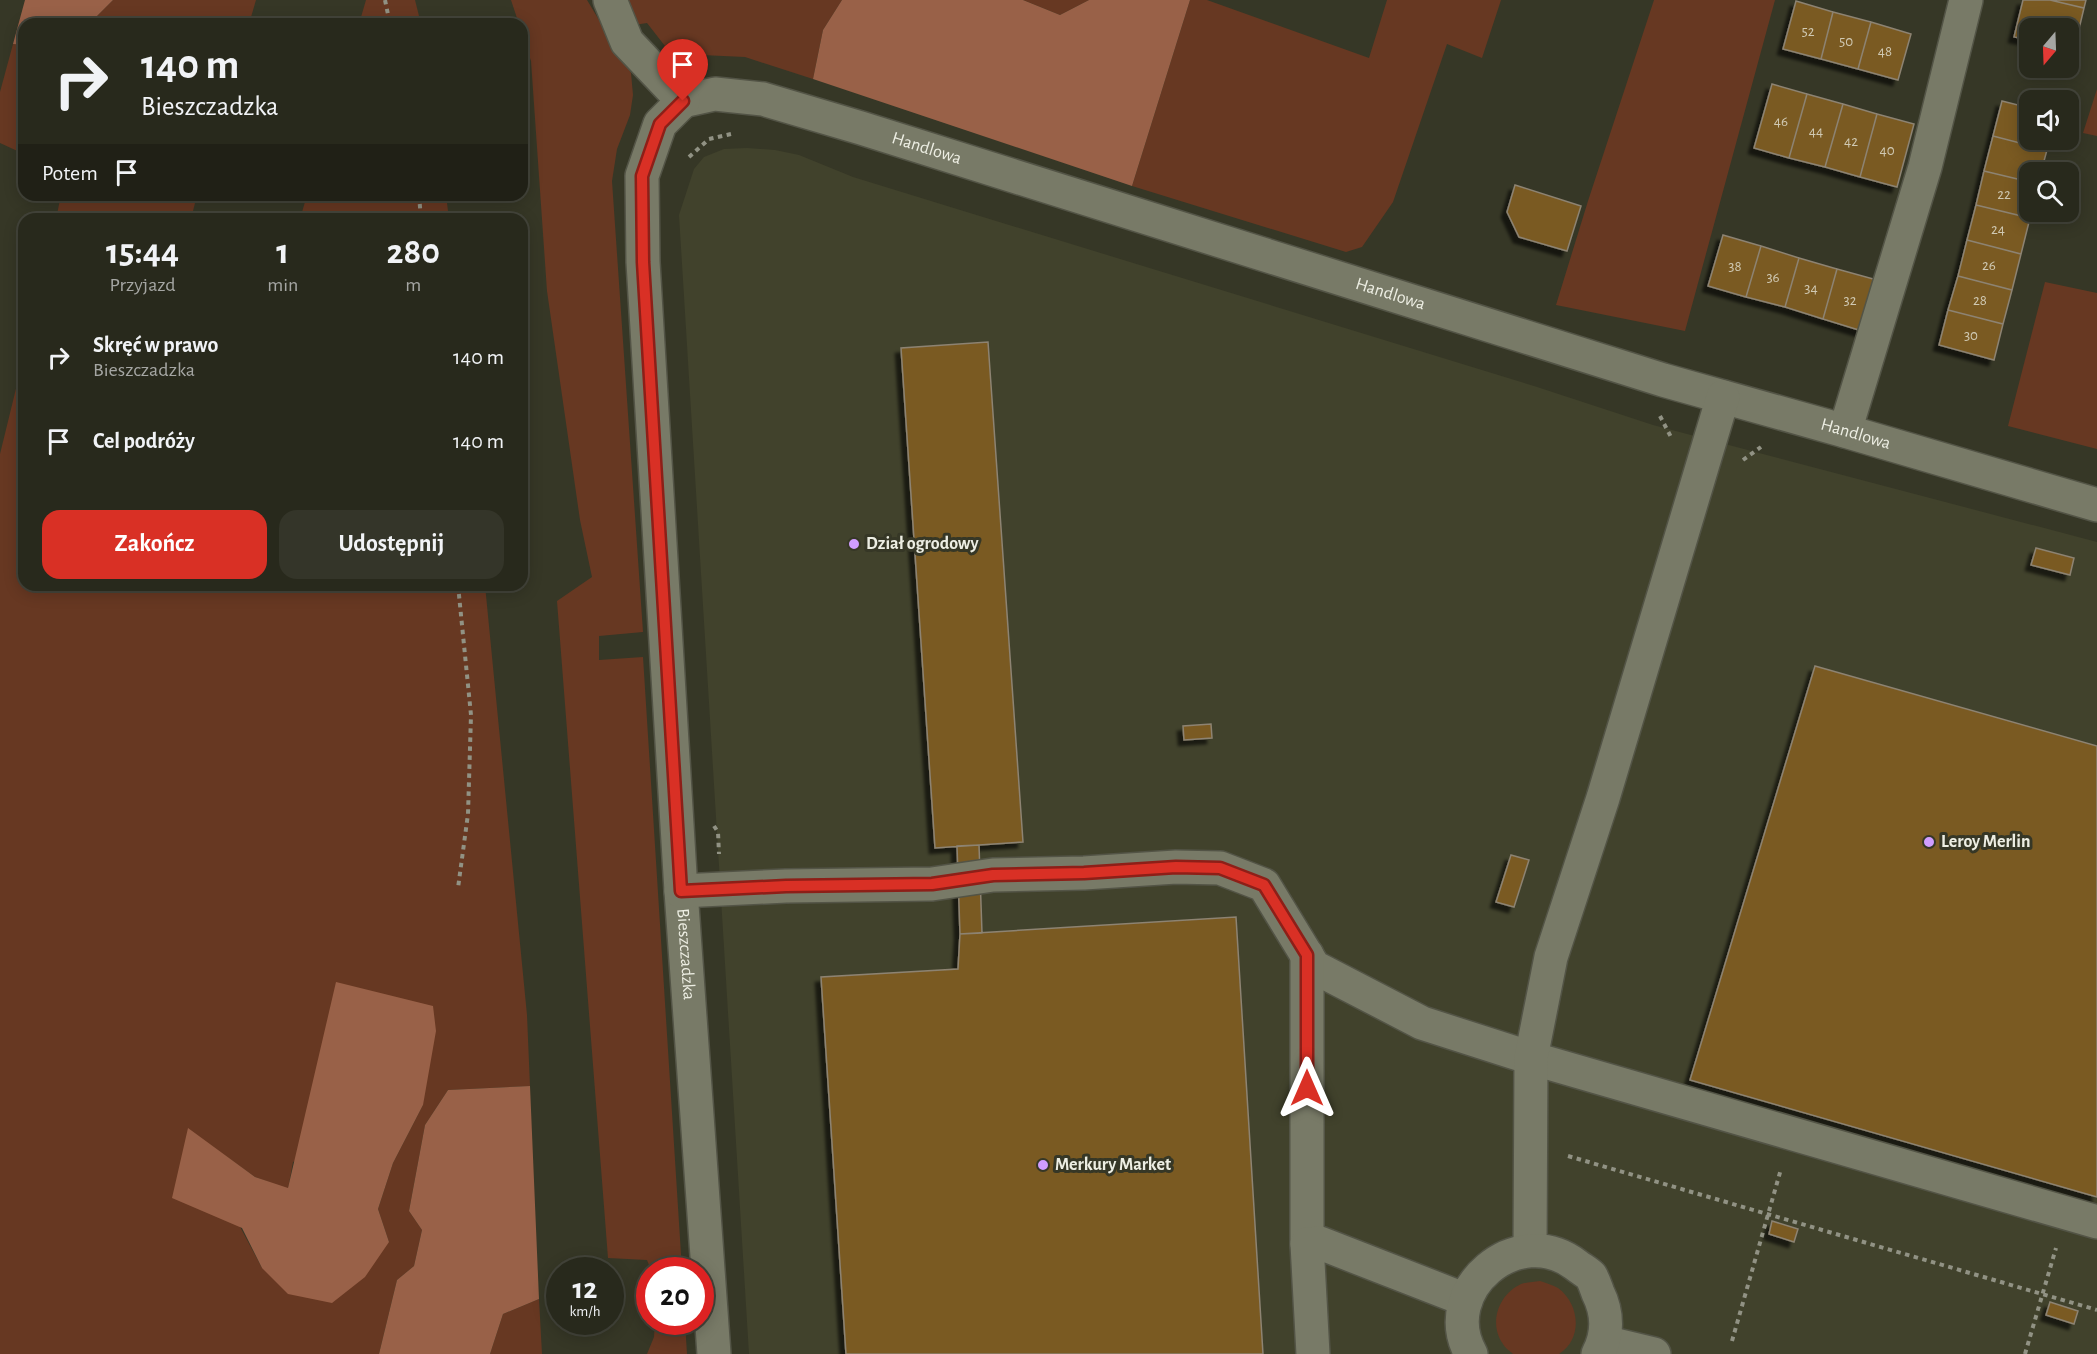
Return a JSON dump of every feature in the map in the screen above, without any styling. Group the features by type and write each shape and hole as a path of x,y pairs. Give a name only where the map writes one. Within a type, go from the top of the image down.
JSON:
{"street":[{"path":"610,0 627,42 683,101"},
{"path":"1845,431 1925,167 1966,0"},
{"name":"Handlowa","path":"683,101 715,94 763,99 1549,345 2097,505"},
{"name":"Bieszczadzka","path":"683,101 660,124 642,176 643,262 681,891 714,1354"},
{"path":"1530,1250 1531,1058 1551,957 1603,798 1723,397"},
{"path":"681,891 786,886 932,884 993,875 1084,873 1176,867 1220,868 1264,885 1314,967 1422,1023 1531,1058 1791,1135 2082,1217"},
{"path":"1307,955 1307,1244 1313,1354"},
{"path":"1307,1244 1320,1243 1466,1300"},
{"path":"1471,1354 1462,1323 1466,1300 1479,1275 1502,1257 1530,1250 1564,1256 1591,1276 1605,1308 1601,1348 1654,1354"}],"path":[{"path":"385,0 389,18"},
{"path":"686,163 691,153 709,139 740,132"},
{"path":"458,888 468,814 471,716 459,591"},
{"path":"712,823 718,832"},
{"path":"1732,1341 1791,1135"},
{"path":"1560,1154 2097,1310"},
{"path":"2025,1354 2042,1295 2082,1217"}],"shaded area":[{"path":"25,0 113,0 95,18 20,18"},
{"path":"113,0 256,0 251,18 95,18"},
{"path":"366,0 415,0 420,18 361,18"},
{"path":"511,0 587,0 631,73 633,95 630,115 617,149 612,181 643,632 599,636 599,660 643,657 681,1257 636,1257 636,1259 608,1257 557,601 592,577 580,520 547,291 531,61 528,52 528,18 517,18"},
{"path":"625,0 842,0 823,30 813,79 745,57 680,54 665,46 647,23 634,25"},
{"path":"842,0 1023,0 1060,15 1089,0 1190,0 1132,186 813,79 823,30"},
{"path":"1023,0 1089,0 1060,15"},
{"path":"1190,0 1207,0 1369,58 1387,0 1501,0 1482,58 1447,44 1393,202 1362,247 1346,252 1132,186"},
{"path":"1654,0 1775,0 1685,331 1556,305"},
{"path":"18,26 18,44 13,44"},
{"path":"13,44 18,44 18,151 0,143 0,92"},
{"path":"2097,89 2097,136 2083,133"},
{"path":"747,148 799,155 853,177 1534,386 1653,425 2097,542 2097,1354 749,1354 679,215 694,169 704,157 724,149"},
{"path":"60,201 196,201 192,213 57,213"},
{"path":"305,201 447,201 448,213 302,213"},
{"path":"2045,282 2097,293 2097,449 2008,426"},
{"path":"18,380 18,591 486,591 527,1015 530,1086 448,1090 425,1125 409,1211 422,1230 414,1266 397,1280 379,1354 0,1354 0,454","holes":["423,1105 393,1163 378,1209 389,1242 262,1268 188,1129 255,1177 288,1189 293,1162"]},
{"path":"336,982 433,1006 436,1031 423,1105 393,1163 378,1209 389,1242 365,1277 332,1303 288,1294 262,1268 242,1228 172,1198 188,1128 255,1177 288,1188"},
{"path":"530,1086 539,1299 503,1314 490,1354 379,1354 397,1280 414,1266 422,1230 409,1211 425,1125 448,1090"},
{"path":"1540,1281 1558,1288 1571,1303 1576,1321 1572,1340 1559,1354 1513,1354 1499,1336 1496,1327 1498,1310 1513,1289 1523,1283"},
{"path":"539,1299 542,1354 490,1354 503,1314"},
{"path":"654,1335 686,1335 687,1354 647,1354"}],"building":[{"path":"2023,0 2050,0 2084,8 2079,29 2079,18 2019,18 2019,38 2014,37"},
{"path":"2050,0 2086,0 2084,8"},
{"path":"1796,1 1833,12 1821,59 1783,49"},
{"path":"1833,12 1871,22 1858,69 1821,59"},
{"path":"1871,22 1911,34 1898,80 1858,69"},
{"path":"1772,84 1807,94 1789,158 1754,148"},
{"path":"1807,94 1843,104 1825,167 1789,158"},
{"path":"2002,101 2019,105 2019,143 1993,136"},
{"path":"1843,104 1877,114 1860,177 1825,167"},
{"path":"1877,114 1914,124 1897,187 1860,177"},
{"path":"1993,136 2019,143 2019,150 2047,150 2044,162 2019,162 2019,179 1984,171"},
{"path":"1984,171 2019,179 2019,215 1976,205"},
{"path":"1515,185 1581,206 1567,251 1519,237 1507,212"},
{"path":"1976,205 2019,215 2019,222 2029,222 2021,254 1967,240"},
{"path":"1723,235 1761,246 1746,297 1708,286"},
{"path":"1967,240 2021,254 2012,290 1958,276"},
{"path":"1761,246 1799,258 1785,307 1746,297"},
{"path":"1799,258 1837,269 1823,319 1785,307"},
{"path":"1837,269 1877,280 1862,331 1823,319"},
{"path":"1958,276 2012,290 2003,324 1948,310"},
{"path":"1948,310 2003,324 1994,360 1939,345"},
{"path":"988,342 1023,842 935,848 901,348"},
{"path":"2036,548 2074,558 2070,575 2031,565"},
{"name":"Leroy Merlin","path":"1815,666 2097,746 2097,1197 1690,1080"},
{"path":"1211,724 1212,738 1184,740 1183,726"},
{"path":"979,845 982,933 960,934 957,846"},
{"path":"1511,855 1529,860 1514,907 1496,902"},
{"name":"Merkury Market","path":"1236,917 1263,1354 846,1354 821,977 958,969 960,934"},
{"path":"1772,1221 1798,1229 1794,1242 1769,1234"},
{"path":"2050,1302 2078,1311 2074,1324 2046,1315"}],"place":[{"name":"Dział ogrodowy","path":"854,544"},
{"name":"Leroy Merlin","path":"1929,842"},
{"name":"Merkury Market","path":"1043,1165"}],"route":[{"path":"683,101 660,124 642,176 643,262 681,891 786,886 932,884 993,875 1084,873 1176,867 1220,868 1264,885 1307,955 1307,1088"}]}
